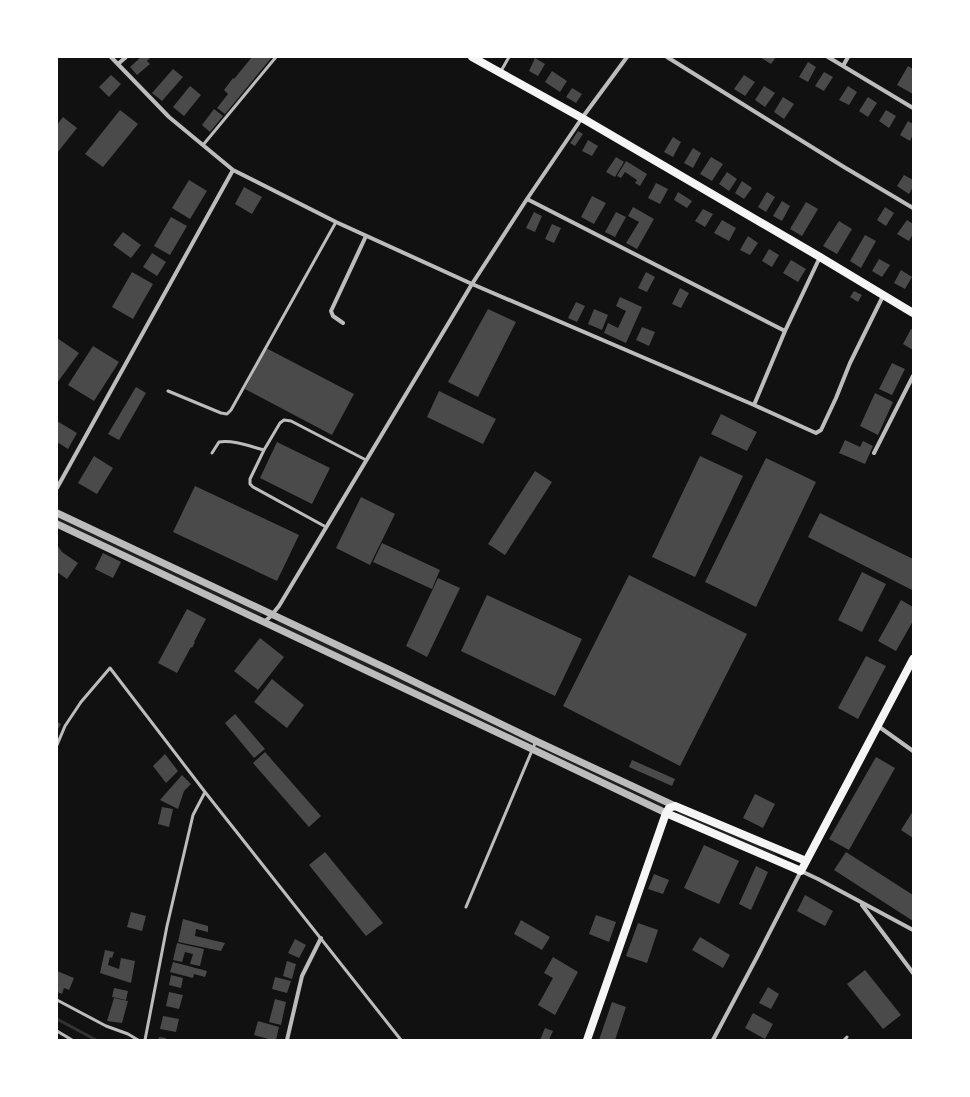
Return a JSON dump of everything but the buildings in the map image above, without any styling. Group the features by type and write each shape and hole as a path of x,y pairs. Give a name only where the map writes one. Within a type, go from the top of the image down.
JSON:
{"main road":[{"path":"472,57 582,118 913,313"},
{"path":"666,813 801,871 913,659"},
{"path":"587,1040 669,808 675,806 806,861"}],"street":[{"path":"111,57 169,117 233,170 336,222 472,284 816,433 822,430 850,363 883,296"},
{"path":"118,64 126,57"},
{"path":"279,618 279,606 472,284 582,118 627,57"},
{"path":"667,57 913,208"},
{"path":"828,57 913,108"},
{"path":"843,66 848,57"},
{"path":"57,488 233,170"},
{"path":"527,199 785,331"},
{"path":"343,323 333,316 331,311 366,236"},
{"path":"754,405 785,331 820,257"},
{"path":"874,453 913,376"},
{"path":"58,514 675,806"},
{"path":"57,524 666,813"},
{"path":"279,606 279,618"},
{"path":"261,621 266,617 263,610"},
{"path":"261,621 279,618"},
{"path":"276,628 272,623 272,620 279,618"},
{"path":"878,726 913,751"},
{"path":"713,1040 801,871 913,930"},
{"path":"861,903 913,973"},
{"path":"287,1040 302,976 321,938"}],"lane":[{"path":"203,145 276,57"},
{"path":"500,73 509,57"},
{"path":"168,391 221,413 227,414 231,410 336,222"},
{"path":"326,527 250,484 250,479 264,450 280,423 284,420 290,421 366,460"},
{"path":"212,453 219,442 227,441 264,450"},
{"path":"57,745 65,726 81,702 110,668 205,792 401,1040"},
{"path":"466,907 536,741"},
{"path":"145,1040 167,926 193,815 205,792"},
{"path":"57,1000 106,1026 128,1034 138,1040"},
{"path":"57,1031 72,1040"}],"shaded area":[{"path":"59,517 262,613 262,615 260,616 57,521"},
{"path":"280,621 663,804 663,807 276,625 277,622"},
{"path":"681,812 774,852 777,856 775,858 677,815"}],"waterway":[{"path":"57,1019 96,1040"}]}
